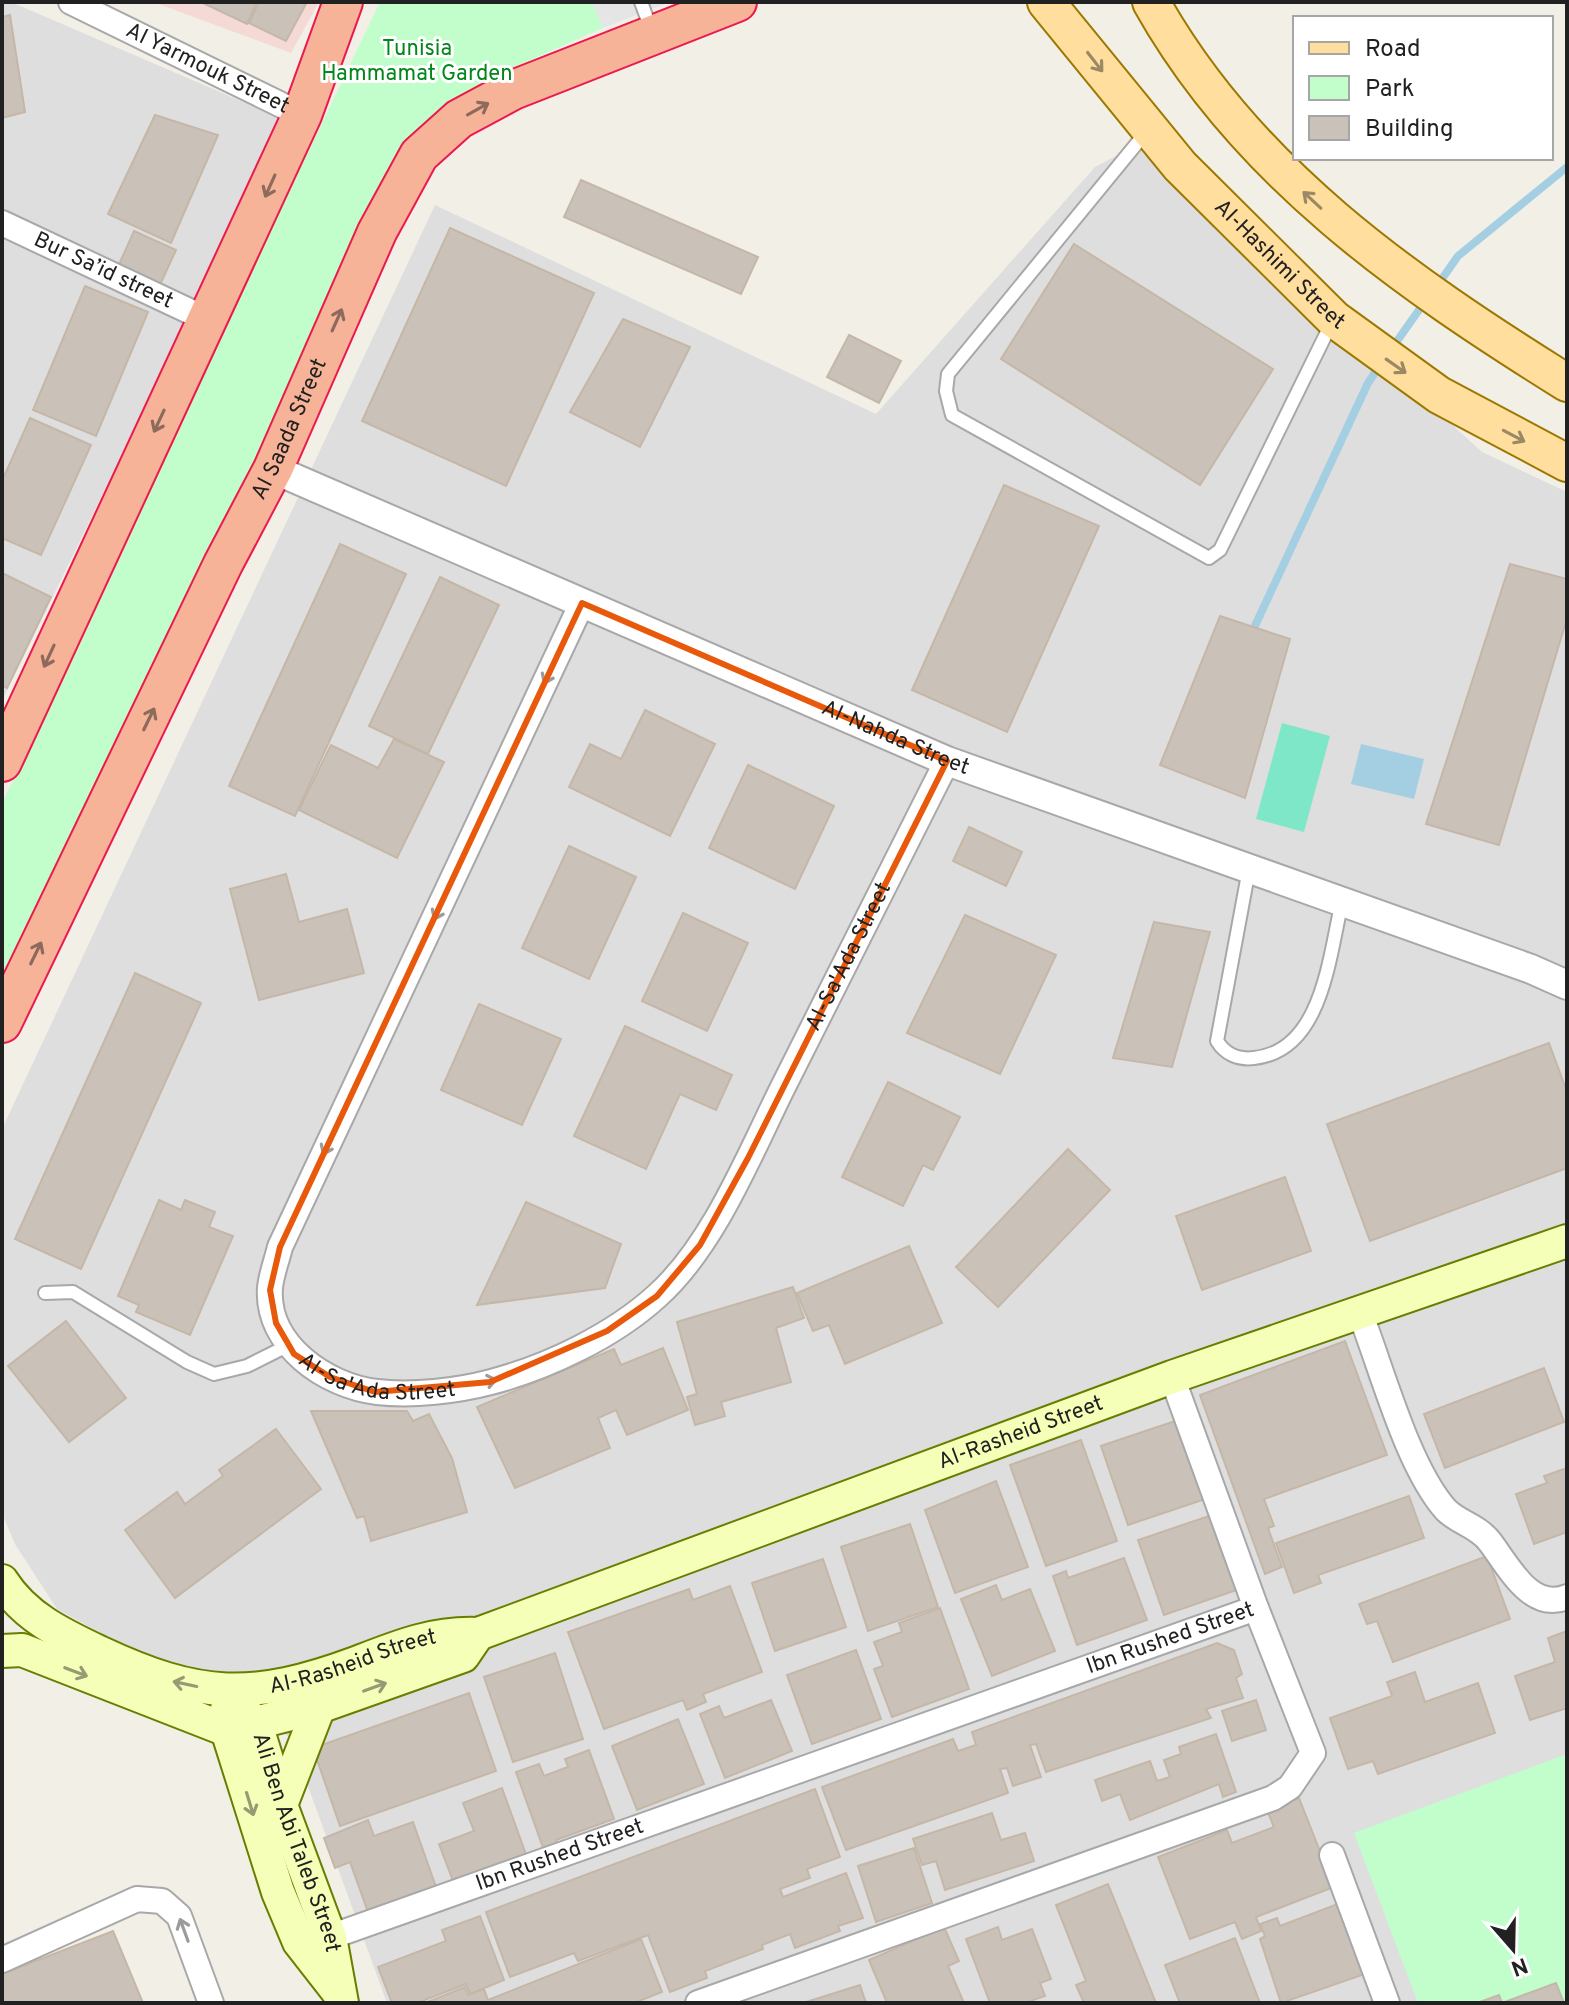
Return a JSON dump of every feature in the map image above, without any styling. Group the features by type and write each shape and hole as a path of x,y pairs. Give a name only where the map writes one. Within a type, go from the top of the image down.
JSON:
{"highway":[{"path":"5,745 302,115 343,2"},
{"name":"Al Saada Street","path":"2,1023 223,564 273,469 377,232 419,155 439,134 481,106 568,67 647,18 737,2"}],"main road":[{"name":"Al-Hashimi Street","path":"1046,2 1148,129 1208,195 1334,319 1392,363 1462,408 1567,463"},
{"path":"1151,2 1201,82 1309,198 1371,252 1492,336 1567,383"},
{"name":"Al-Rasheid Street","path":"2,1581 44,1625 165,1679 227,1692 262,1691 319,1676 433,1635 478,1634 1172,1377 1567,1241"},
{"name":"Al-Rasheid Street","path":"241,1727 319,1707 463,1656 478,1634"},
{"path":"2,1651 22,1650 241,1727 278,1892 299,1942 321,1948"},
{"name":"Ali Ben Abi Taleb Street","path":"227,1692 241,1727 281,1805 321,1948 340,1998"},
{"path":"281,1805 319,1707"}],"street":[{"name":"Al Yarmouk Street","path":"71,2 302,115"},
{"name":"Bur Sa’id street","path":"2,223 206,319"},
{"name":"Al-Nahda Street","path":"273,469 947,761 1531,969 1567,985"},
{"name":"Al-Sa'Ada Street","path":"582,603 280,1247 270,1290 276,1323 294,1354 330,1377 375,1392 417,1392 490,1382 541,1365 607,1331 657,1296 700,1245 748,1158 947,761"},
{"name":"Al-Nahda Street","path":"1531,969 1567,973"},
{"path":"1360,1313 1421,1472 1448,1512 1481,1530 1535,1597 1556,1602 1567,1597"},
{"path":"1172,1377 1256,1608"},
{"name":"Ibn Rushed Street","path":"321,1948 1256,1608 1313,1753 1290,1787 1258,1804 698,2003"},
{"path":"1332,1855 1387,2003"},
{"path":"2,1960 137,1899 162,1901 179,1916 211,2003"}],"lane":[{"path":"1148,129 948,374 946,391 952,415 1209,558 1220,550 1334,319"},
{"path":"1249,869 1217,1041 1224,1051 1245,1059 1269,1057 1295,1039 1313,1015 1342,902"},
{"path":"45,1293 73,1292 187,1362 214,1374 247,1366 289,1345"}],"highlighted area":[{"path":"582,603 947,761 748,1158 700,1245 657,1296 607,1331 490,1382 375,1392 330,1377 294,1354 276,1323 270,1290 280,1247"}],"shaded area":[{"path":"2,2 11,2 285,120 2,701"},
{"path":"153,2 319,2 291,53"},
{"path":"592,2 670,2 603,28"},
{"path":"1142,142 1482,452 1567,492 1567,2003 387,2003 290,1737 57,1609 15,1544 2,1513 2,1129 435,205 876,414 1095,167"}],"green space":[{"name":"Tunisia Hammamat Garden","path":"380,2 592,2 603,28 487,79 405,151 2,1005 2,803 83,638 252,269"},
{"path":"1282,723 1330,736 1304,832 1256,819"},
{"path":"1567,1754 1567,2003 1418,2003 1354,1833"}],"water":[{"path":"1361,744 1424,759 1414,799 1351,784"}],"building":[{"path":"201,2 257,2 247,24"},
{"path":"259,2 307,2 286,41 249,23"},
{"path":"10,15 25,112 2,118 2,17"},
{"path":"155,115 218,135 171,243 108,214"},
{"path":"581,180 758,257 741,294 564,217"},
{"path":"450,228 594,293 506,486 362,421"},
{"path":"134,231 176,250 159,287 117,269"},
{"path":"1074,244 1273,369 1200,485 1001,359"},
{"path":"85,286 148,312 96,436 33,410"},
{"path":"623,319 690,347 640,447 570,412"},
{"path":"849,335 901,361 879,403 827,377"},
{"path":"30,418 91,445 41,555 2,538 2,481"},
{"path":"1004,485 1099,526 1007,732 912,690"},
{"path":"340,544 406,574 295,816 229,786"},
{"path":"1510,564 1567,579 1567,618 1499,845 1426,824"},
{"path":"2,573 51,597 7,688 2,685"},
{"path":"440,577 499,605 428,754 369,726"},
{"path":"1220,616 1290,639 1245,798 1160,765"},
{"path":"645,710 715,744 670,836 569,787 590,744 621,759"},
{"path":"394,739 444,762 397,858 299,810 331,745 378,768"},
{"path":"748,765 834,806 795,889 709,848"},
{"path":"969,827 1022,852 1006,886 953,861"},
{"path":"569,846 636,877 589,979 522,948"},
{"path":"286,874 299,922 347,909 364,973 259,1000 230,889"},
{"path":"683,913 748,943 707,1031 642,1001"},
{"path":"965,915 1056,955 1000,1074 907,1033"},
{"path":"1154,922 1210,932 1172,1067 1113,1058"},
{"path":"135,973 201,1003 81,1269 15,1239"},
{"path":"479,1004 561,1039 522,1125 441,1090"},
{"path":"625,1026 732,1075 716,1110 680,1094 646,1169 574,1136"},
{"path":"1549,1043 1567,1092 1567,1168 1370,1241 1327,1124"},
{"path":"888,1082 960,1117 933,1170 923,1165 903,1206 842,1177"},
{"path":"1068,1149 1110,1190 998,1307 956,1267"},
{"path":"1285,1177 1311,1251 1202,1290 1176,1216"},
{"path":"159,1200 181,1210 185,1200 215,1212 209,1227 233,1236 190,1335 136,1312 139,1305 118,1296"},
{"path":"526,1202 621,1244 605,1288 477,1305"},
{"path":"909,1246 942,1323 845,1364 829,1325 813,1331 797,1293"},
{"path":"793,1287 804,1318 776,1328 791,1382 721,1402 725,1416 695,1425 687,1397 697,1394 677,1322"},
{"path":"66,1321 126,1398 69,1442 8,1366"},
{"path":"1345,1341 1387,1455 1264,1499 1274,1526 1268,1528 1282,1567 1265,1574 1200,1395"},
{"path":"663,1348 688,1410 627,1435 616,1410 598,1418 610,1448 515,1488 477,1407 614,1349 621,1365"},
{"path":"1544,1368 1564,1422 1445,1468 1424,1414"},
{"path":"311,1411 407,1411 413,1421 429,1414 452,1458 467,1512 371,1541 364,1516 357,1518"},
{"path":"1178,1420 1205,1499 1128,1525 1101,1446"},
{"path":"276,1429 321,1489 175,1598 125,1530 177,1492 185,1504 223,1476 219,1470"},
{"path":"1081,1440 1117,1541 1046,1566 1010,1465"},
{"path":"1567,1468 1567,1532 1534,1544 1516,1494 1547,1483 1544,1476"},
{"path":"996,1481 1028,1567 955,1593 925,1510"},
{"path":"1409,1496 1424,1538 1318,1575 1321,1583 1294,1593 1276,1543"},
{"path":"1212,1515 1237,1590 1164,1615 1138,1540"},
{"path":"910,1524 938,1607 868,1631 841,1547"},
{"path":"1487,1556 1510,1619 1393,1662 1377,1621 1367,1624 1359,1604"},
{"path":"1124,1558 1147,1620 1077,1645 1053,1576 1066,1571 1068,1578"},
{"path":"823,1559 846,1627 775,1651 752,1583"},
{"path":"996,1585 1002,1600 1030,1589 1055,1651 992,1676 961,1599"},
{"path":"730,1586 762,1672 703,1694 706,1702 687,1710 683,1700 604,1729 568,1632 689,1589 693,1600"},
{"path":"940,1608 969,1689 892,1717 874,1669 883,1666 874,1642 902,1632 899,1623"},
{"path":"1567,1631 1567,1708 1530,1720 1515,1676 1555,1662 1548,1638"},
{"path":"1217,1643 1234,1650 1242,1674 1236,1678 1243,1698 1206,1709 1211,1718 1046,1772 1036,1744 1030,1745 1041,1777 1013,1786 1007,1768 1000,1769 1008,1793 846,1850 822,1787 953,1739 958,1751 976,1745 972,1732"},
{"path":"856,1650 881,1719 812,1744 787,1675"},
{"path":"555,1653 583,1739 513,1762 484,1677"},
{"path":"1415,1672 1425,1702 1478,1683 1495,1733 1378,1774 1373,1761 1348,1769 1330,1718 1392,1696 1387,1682"},
{"path":"469,1693 496,1771 340,1826 313,1748"},
{"path":"771,1700 792,1751 725,1778 700,1714 719,1706 724,1718"},
{"path":"1256,1700 1266,1730 1232,1741 1222,1711"},
{"path":"678,1719 704,1784 637,1810 612,1746"},
{"path":"1216,1734 1236,1792 1223,1797 1219,1784 1130,1820 1120,1794 1102,1801 1095,1780 1150,1761 1157,1781 1170,1777 1164,1760 1181,1754 1179,1747"},
{"path":"589,1750 614,1819 556,1840 559,1851 546,1856 516,1772 539,1764 544,1776 568,1767 565,1759"},
{"path":"502,1788 528,1860 455,1886 439,1844 474,1831 463,1803"},
{"path":"815,1789 840,1857 807,1869 810,1878 780,1889 783,1897 846,1873 863,1918 838,1926 840,1931 795,1948 790,1934 762,1945 763,1949 705,1971 707,1978 670,1992 648,1935 578,1961 574,1953 510,1977 486,1912"},
{"path":"1299,1798 1334,1887 1256,1917 1261,1931 1242,1939 1235,1922 1190,1939 1158,1857 1227,1830 1232,1843 1274,1827 1267,1810"},
{"path":"992,1813 1001,1840 1025,1833 1034,1861 945,1890 936,1861 922,1865 913,1839"},
{"path":"368,1820 374,1836 413,1822 436,1887 368,1912 350,1862 335,1868 324,1838"},
{"path":"914,1848 932,1903 876,1922 858,1866"},
{"path":"1108,1884 1156,2003 1084,2003 1076,1985 1086,1981 1056,1905"},
{"path":"1343,1902 1368,1973 1281,2003 1260,1939 1265,1936 1260,1924 1277,1918 1280,1926"},
{"path":"480,1916 504,1980 470,1994 466,1984 417,2003 392,2003 378,1967 446,1941 442,1930"},
{"path":"944,1927 959,1961 948,1966 964,2003 887,2003 869,1960"},
{"path":"998,1927 1002,1940 1032,1929 1051,1979 1040,1983 1045,1996 1025,2003 990,2003 966,1939"},
{"path":"113,1931 143,2003 2,2003 2,1974"},
{"path":"1235,1938 1260,2003 1180,2003 1165,1965"},
{"path":"641,1939 662,1992 634,2003 425,2003 465,1987 468,1995 484,1989 488,2000"},
{"path":"1556,1983 1564,2003 1502,2003"},
{"path":"860,1985 866,2003 803,2003"},
{"path":"1499,1995 1502,2003 1477,2003"}],"waterway":[{"path":"1437,286 1458,256 1567,167"},
{"path":"1390,351 1426,300"},
{"path":"1254,628 1368,383 1380,365"}]}
